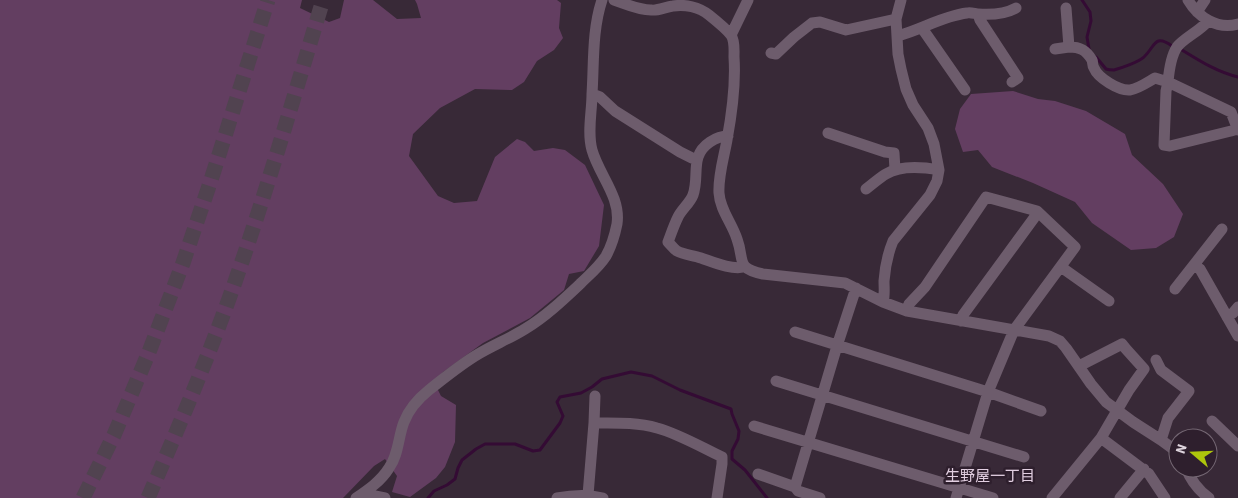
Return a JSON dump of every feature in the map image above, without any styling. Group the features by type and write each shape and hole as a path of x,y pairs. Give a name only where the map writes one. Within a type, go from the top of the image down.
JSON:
{"street":[{"path":"359,496 379,481 389,469 399,444 403,423 416,402 428,390 474,357 539,320 596,268 607,254 617,223 616,210 614,197 597,165 591,148 590,136 593,54 602,0"},
{"path":"614,0 651,10 682,5 697,8 707,13 731,35 734,42 734,96 719,194 723,209 738,240 744,267"},
{"path":"731,35 748,0"},
{"path":"883,302 884,280 890,248 893,241 930,195 937,181 939,170 934,144 928,128 906,89 898,54 896,19 901,0"},
{"path":"1188,0 1197,12 1208,21 1221,25 1238,24"},
{"path":"1197,12 1206,0"},
{"path":"897,36 941,19 969,13 991,14 1008,12 1016,8"},
{"path":"1066,8 1069,47"},
{"path":"978,14 1018,78 1012,82"},
{"path":"771,53 776,54 812,23 820,22 846,30 896,19"},
{"path":"1055,48 1078,47 1083,49 1092,60 1094,68 1099,75 1120,89 1132,90 1156,78 1168,82 1230,112 1238,130 1170,146 1164,145 1166,91 1168,82 1168,74 1178,46 1208,21"},
{"path":"923,27 965,90"},
{"path":"592,94 600,97 615,111 672,147 697,160"},
{"path":"828,133 885,152 894,153 895,170"},
{"path":"728,136 721,136 702,149 697,160 694,192 691,200 679,216 668,242 676,250 716,263 740,268 744,267 750,271 763,274 845,283 906,311 1049,336 1060,341 1106,402 1168,446"},
{"path":"866,189 887,173 895,170 916,168 939,170"},
{"path":"906,311 909,304 925,287 986,196 1037,211 1075,247 1014,330 988,392 957,493"},
{"path":"961,321 963,315 1034,218 1037,211"},
{"path":"1175,289 1222,229"},
{"path":"1194,264 1200,269 1238,336"},
{"path":"1061,267 1109,301"},
{"path":"795,487 856,288"},
{"path":"1227,317 1238,307"},
{"path":"794,332 988,392 1041,411"},
{"path":"1052,498 1101,438 1129,390 1144,369 1122,344 1079,367"},
{"path":"1156,360 1161,370 1189,392 1168,418 1161,440"},
{"path":"776,380 1024,457"},
{"path":"588,495 595,396"},
{"path":"1212,420 1238,446"},
{"path":"594,423 636,424 657,428 679,436 722,457 717,498"},
{"path":"754,426 957,493 993,498"},
{"path":"1101,438 1144,469 1156,483 1165,498"},
{"path":"1120,498 1144,469"},
{"path":"758,474 820,498"},
{"path":"1191,478 1209,498"},
{"path":"557,498 588,495 603,498"},
{"path":"359,496 385,498"}],"shaded area":[{"path":"0,0 302,0 300,8 329,22 340,18 344,0 373,0 397,19 421,18 415,0 557,0 561,3 559,28 563,38 554,50 537,61 524,82 512,90 475,89 440,108 413,134 409,156 438,196 454,203 477,201 495,157 517,139 525,142 534,151 553,148 565,150 585,165 604,205 599,246 584,271 569,274 564,290 530,318 483,343 443,372 434,382 441,396 456,405 455,442 445,467 436,478 410,497 392,492 397,476 385,459 374,466 343,498 0,498"},
{"path":"1013,91 1086,111 1125,134 1132,155 1163,184 1183,214 1174,237 1156,248 1131,250 1092,223 1075,202 992,167 978,150 963,152 955,129 960,109 971,94"}],"waterway":[{"path":"1082,0 1090,12 1091,21 1087,37 1089,49"},
{"path":"1096,57 1106,69 1114,70 1142,59 1158,41 1166,42 1172,46"},
{"path":"1182,50 1216,69 1238,77"},
{"path":"428,498 434,491 455,479 462,460 485,444 515,444 533,451 540,450 563,416 557,402 560,397 581,393 602,379 631,372 652,376 680,390 731,409 739,431 738,439 732,451 732,459 745,470 767,498"}],"tunnel":[{"path":"83,498 114,435 149,352 183,263 268,0"},
{"path":"148,498 183,417 236,279 323,0"}],"district":[{"name":"生野屋一丁目","path":"990,476"}]}
